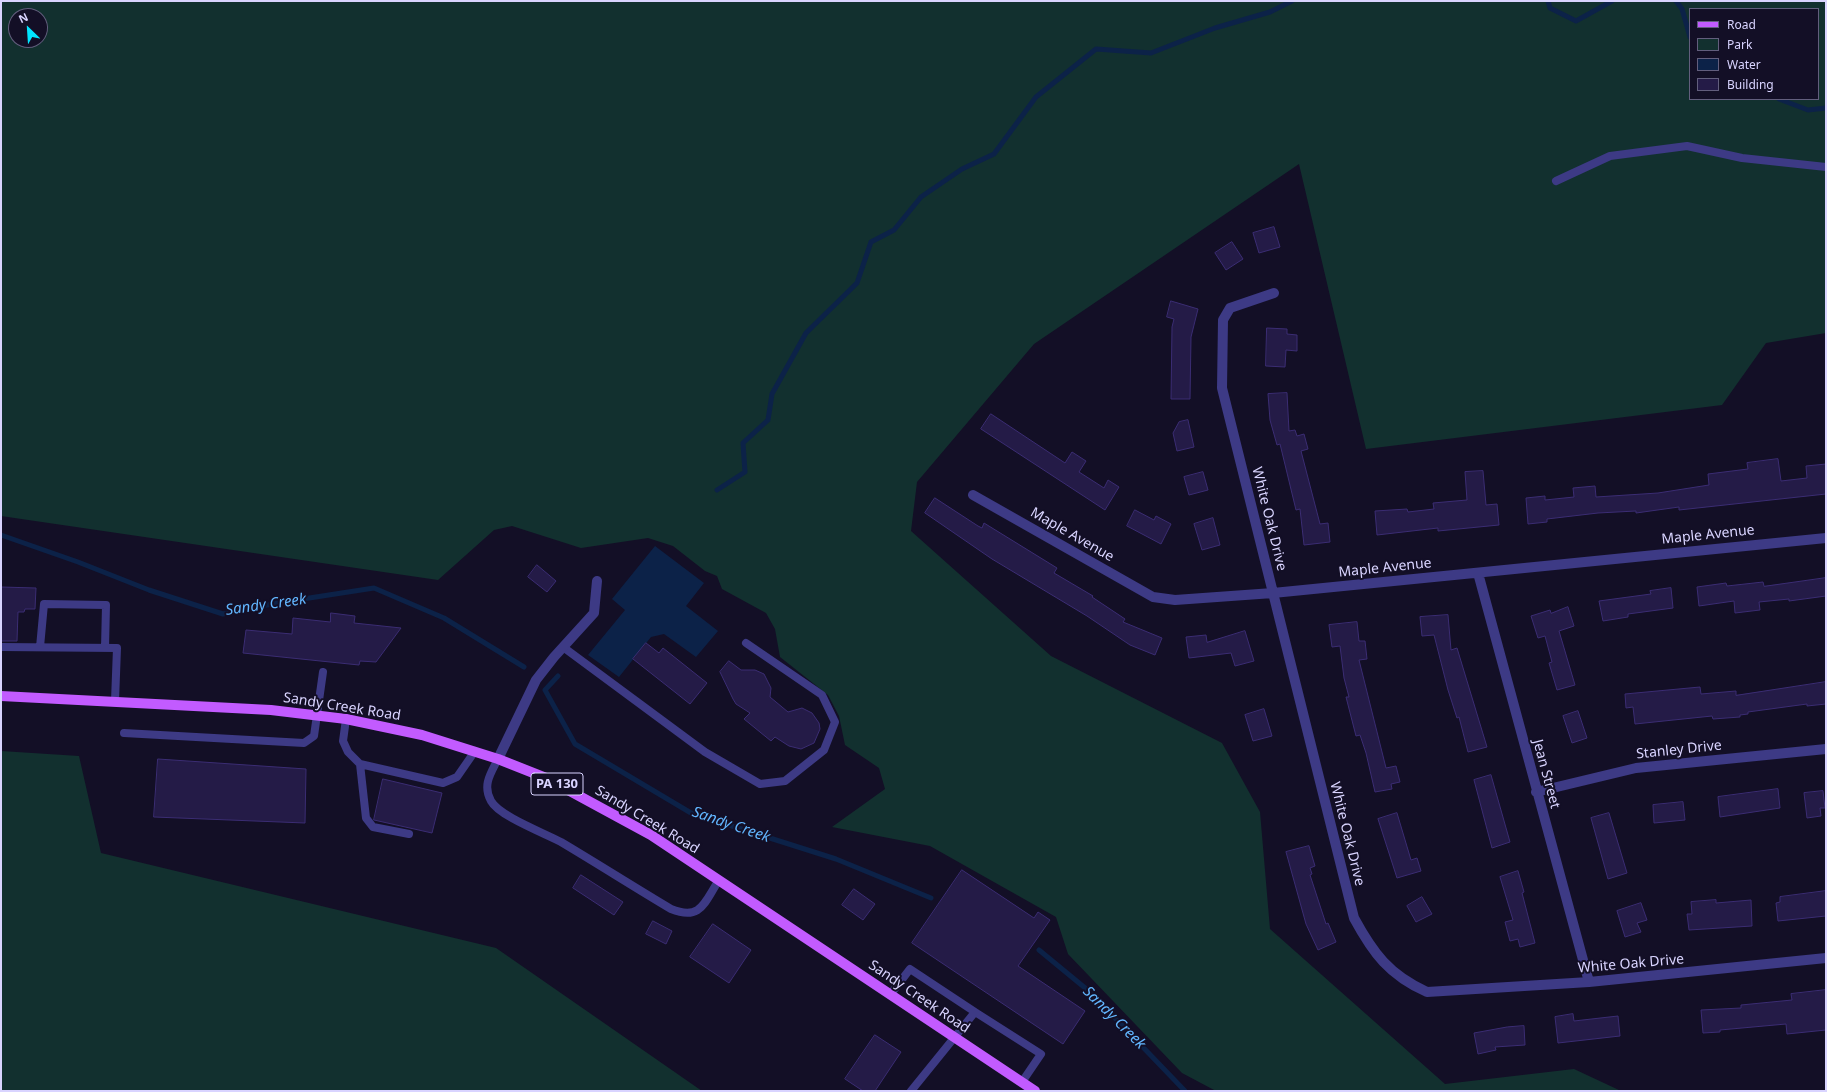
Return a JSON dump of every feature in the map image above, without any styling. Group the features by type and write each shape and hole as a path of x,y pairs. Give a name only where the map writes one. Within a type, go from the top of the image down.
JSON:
{"main road":[{"name":"Sandy Creek Road","path":"1,696 271,710 346,719 422,735 498,759 546,778 651,835 1035,1091"}],"street":[{"name":"White Oak Drive","path":"1274,293 1230,308 1223,320 1222,388 1272,594 1354,918 1369,946 1387,966 1408,984 1427,992 1589,982 1826,958"},
{"name":"Maple Avenue","path":"973,495 1153,597 1175,600 1272,594 1826,538"},
{"name":"Jean Street","path":"1478,573 1536,792 1589,982"},
{"path":"498,759 536,680 594,613 597,581"},
{"name":"Stanley Drive","path":"1536,792 1636,768 1826,749"}],"lane":[{"path":"1556,181 1610,156 1687,146 1742,158 1826,167"},
{"path":"40,647 44,604 106,605 105,648"},
{"path":"563,647 705,752 760,784 784,781 824,750 835,722 822,696 746,643"},
{"path":"1,647 117,648 115,701"},
{"path":"124,733 304,743 314,736 323,672"},
{"path":"346,719 343,741 348,752 360,764 443,783 457,777 475,752"},
{"path":"498,759 488,778 486,788 491,802 501,811 560,842 671,909 683,914 691,914 698,910 719,880"},
{"path":"360,764 366,818 373,827 409,834"},
{"path":"890,994 910,968 1041,1054 1022,1082"},
{"path":"911,1091 975,1012"}],"green space":[{"path":"1,1 1826,1 1826,333 1766,343 1722,405 1366,449 1299,164 1034,344 917,482 911,531 1051,656 1222,743 1260,812 1270,929 1445,1084 1574,1069 1621,1091 1216,1091 1182,1073 1068,954 1056,917 930,846 832,827 885,789 879,768 845,745 839,716 828,695 780,657 775,629 766,613 722,589 717,576 705,571 673,546 648,538 581,548 512,526 494,530 438,580 1,516"},
{"path":"1,751 79,756 101,853 496,948 702,1091 1,1091"}],"water":[{"path":"655,546 704,583 686,606 718,631 696,657 664,634 651,637 619,677 588,655 625,610 612,599"}],"building":[{"path":"1274,227 1280,247 1259,253 1253,233"},
{"path":"1232,242 1243,259 1226,270 1215,253"},
{"path":"1171,301 1198,309 1191,337 1190,399 1171,399 1172,327 1174,319 1167,317"},
{"path":"1267,328 1287,329 1287,334 1297,335 1297,351 1286,350 1285,367 1266,366"},
{"path":"1287,393 1289,431 1295,430 1297,436 1304,434 1308,449 1301,451 1320,524 1328,523 1330,542 1304,545 1300,509 1296,510 1280,444 1277,445 1270,420 1268,394"},
{"path":"991,414 1065,463 1072,452 1086,461 1079,472 1104,488 1108,480 1119,487 1105,510 981,429"},
{"path":"1188,420 1194,447 1177,451 1173,433 1179,422"},
{"path":"1778,459 1781,481 1807,478 1806,466 1826,464 1826,494 1679,510 1679,507 1636,513 1636,511 1598,513 1547,519 1547,522 1528,524 1526,498 1545,496 1545,500 1574,497 1573,488 1595,486 1596,497 1658,493 1709,485 1708,474 1748,469 1747,463"},
{"path":"1483,471 1486,505 1497,504 1499,525 1438,531 1438,528 1377,535 1375,511 1407,509 1408,512 1434,509 1433,503 1467,500 1465,472"},
{"path":"1203,472 1208,490 1189,495 1184,477"},
{"path":"935,498 978,526 982,528 984,523 1057,568 1054,573 1093,596 1092,597 1125,619 1123,622 1162,638 1155,655 1130,645 1087,616 992,559 925,513"},
{"path":"1135,510 1154,520 1156,516 1171,524 1161,544 1127,526"},
{"path":"1213,518 1220,545 1202,550 1194,524"},
{"path":"537,565 556,581 547,592 528,577"},
{"path":"1826,578 1826,596 1789,601 1789,599 1759,602 1760,610 1735,613 1734,601 1699,606 1697,587 1726,583 1727,586 1763,582 1764,586"},
{"path":"1,587 36,588 35,609 25,609 24,612 18,612 17,641 1,641"},
{"path":"1671,588 1673,608 1628,614 1628,617 1603,621 1599,601 1651,594 1650,591"},
{"path":"1568,607 1574,626 1559,631 1575,685 1557,690 1549,663 1552,662 1545,636 1538,638 1531,616 1550,610 1551,613"},
{"path":"331,613 355,616 354,623 401,628 376,662 360,661 359,665 243,653 246,630 292,634 293,618 330,622"},
{"path":"1448,615 1451,650 1457,648 1487,747 1468,752 1459,717 1457,718 1448,690 1434,635 1422,636 1420,617"},
{"path":"1357,622 1359,641 1365,641 1367,659 1359,660 1386,768 1396,766 1400,782 1391,784 1392,789 1375,792 1366,753 1360,735 1356,736 1346,697 1349,697 1344,678 1340,646 1332,647 1329,625"},
{"path":"1245,631 1254,661 1235,666 1231,653 1189,658 1186,637 1206,635 1207,642"},
{"path":"646,643 659,653 663,648 707,683 690,704 633,659"},
{"path":"729,661 741,670 755,670 764,674 771,688 770,697 788,712 802,708 812,713 819,723 820,729 814,743 801,749 789,746 775,737 771,741 744,719 750,713 736,704 720,672"},
{"path":"1826,682 1826,704 1807,706 1807,704 1748,712 1748,714 1740,715 1740,717 1713,719 1712,716 1635,724 1633,707 1626,708 1625,694 1700,687 1701,694 1736,691 1736,695"},
{"path":"1264,709 1272,736 1253,741 1245,715"},
{"path":"1578,711 1587,738 1572,743 1563,716"},
{"path":"158,759 306,769 305,823 154,817"},
{"path":"1491,775 1510,842 1492,848 1474,780"},
{"path":"383,779 442,793 432,833 374,820"},
{"path":"1778,789 1780,808 1720,817 1718,797"},
{"path":"1823,791 1825,808 1820,808 1821,816 1807,818 1804,793"},
{"path":"1683,802 1685,820 1654,823 1653,805"},
{"path":"1397,813 1411,860 1417,858 1421,871 1397,878 1378,819"},
{"path":"1609,813 1627,873 1608,879 1591,818"},
{"path":"1309,846 1315,866 1310,868 1312,874 1310,875 1326,924 1328,923 1336,942 1318,950 1306,924 1286,852"},
{"path":"962,870 1034,918 1038,912 1050,920 1018,966 1085,1011 1063,1044 912,943"},
{"path":"1518,871 1535,943 1520,947 1518,939 1510,941 1505,922 1513,920 1500,877"},
{"path":"581,875 623,902 614,915 573,888"},
{"path":"854,889 875,904 863,920 842,905"},
{"path":"1826,891 1826,916 1778,921 1776,903 1780,902 1780,897"},
{"path":"1422,897 1432,914 1416,922 1407,906"},
{"path":"1716,900 1716,903 1751,900 1752,926 1689,930 1687,914 1692,914 1691,902"},
{"path":"1641,903 1647,920 1637,923 1641,932 1625,937 1617,911"},
{"path":"653,921 672,931 666,944 646,934"},
{"path":"713,924 751,950 729,983 690,957"},
{"path":"1826,990 1826,1030 1787,1034 1786,1024 1703,1033 1701,1010 1741,1008 1741,1005 1792,1000 1791,994"},
{"path":"1573,1014 1574,1021 1618,1016 1620,1036 1558,1043 1555,1017"},
{"path":"1524,1026 1525,1045 1495,1047 1496,1050 1478,1054 1474,1033 1507,1027"},
{"path":"875,1035 901,1052 875,1091 863,1091 845,1079"}],"waterway":[{"path":"717,490 745,472 743,443 768,420 772,394 806,333 857,283 871,242 894,230 921,197 962,169 994,154 1036,97 1096,49 1151,53 1215,28 1270,12 1292,1"},
{"path":"1548,1 1550,8 1576,21 1612,1"},
{"path":"1676,1 1682,9 1689,34"},
{"path":"1782,100 1808,110 1826,108"},
{"name":"Sandy Creek","path":"1,535 78,562 149,590 223,614 277,603 374,588 444,618 524,667"},
{"name":"Sandy Creek","path":"558,676 545,690 575,744 691,813 836,859 931,898"},
{"name":"Sandy Creek","path":"1039,950 1090,992 1185,1091"}]}
